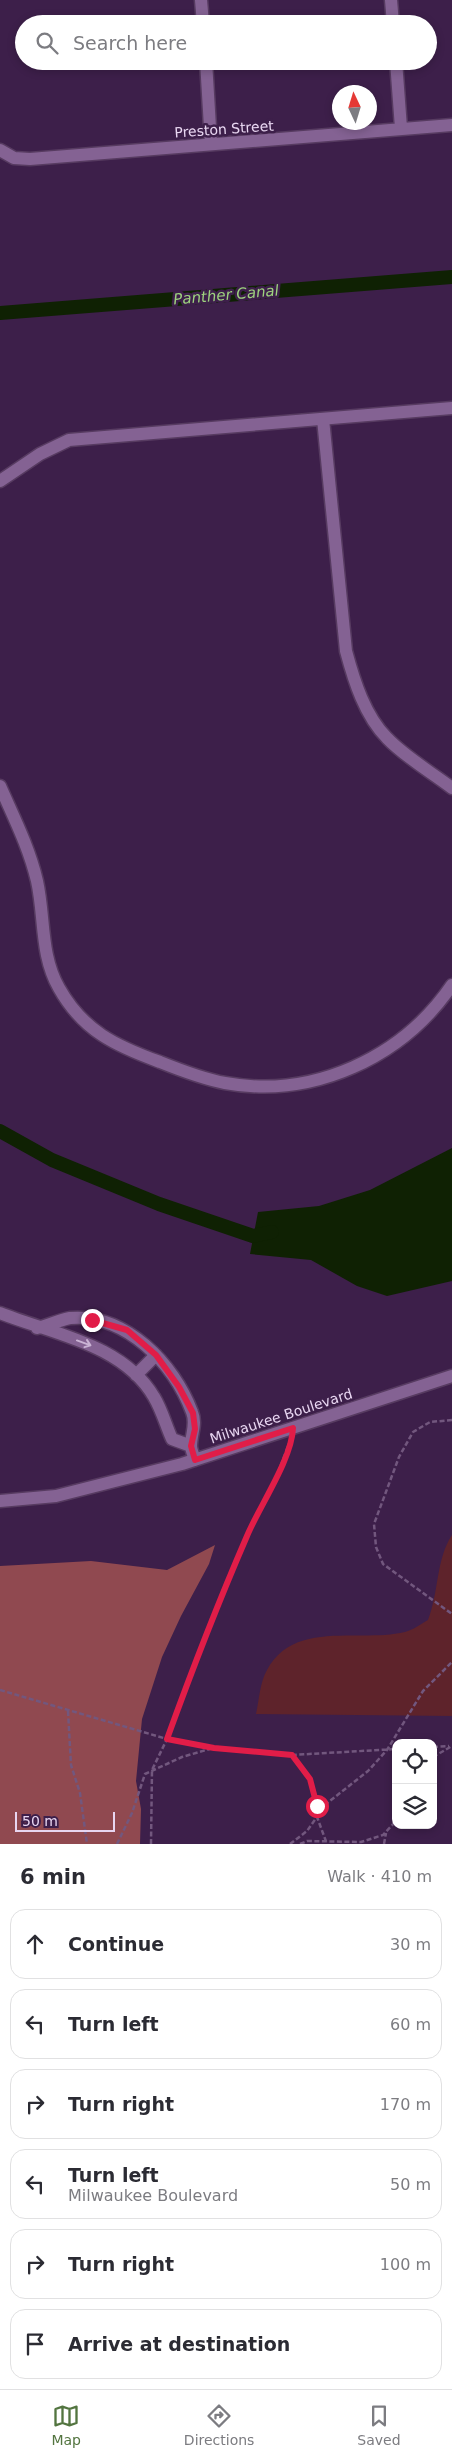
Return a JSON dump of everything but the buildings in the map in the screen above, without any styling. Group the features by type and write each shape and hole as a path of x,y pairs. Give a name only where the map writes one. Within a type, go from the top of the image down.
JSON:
{"street":[{"path":"201,0 202,15"},
{"path":"391,0 392,15"},
{"path":"207,70 211,144"},
{"path":"397,70 401,128"},
{"name":"Preston Street","path":"0,150 14,158 30,159 452,125"},
{"path":"0,481 40,454 69,440 452,408"},
{"path":"322,419 346,651 352,676 386,738 452,788"},
{"path":"0,786 30,851 38,884 46,950 50,969 58,988 84,1022 95,1032 133,1052 224,1083 276,1086 312,1081 372,1059 400,1041 431,1012 452,985"},
{"path":"0,1312 37,1328 104,1350 136,1375 154,1397 172,1439 191,1446"},
{"path":"37,1328 70,1318 92,1320 127,1330 156,1355 179,1387 193,1413 195,1429 191,1446 195,1460"},
{"path":"136,1375 156,1355"},
{"name":"Milwaukee Boulevard","path":"0,1501 56,1496 195,1460 452,1376"}],"path":[{"path":"452,1420 430,1422 413,1432 399,1457 374,1524 376,1546 383,1564 452,1614"},
{"path":"152,1844 152,1770 167,1739 194,1664 248,1534 276,1478 293,1428"},
{"path":"290,1844 307,1831 326,1804 368,1771 387,1750 424,1691 452,1662"},
{"path":"0,1690 167,1739 214,1748 292,1755 392,1750"},
{"path":"68,1711 71,1765 80,1794 87,1844"},
{"path":"437,1747 452,1746 437,1755"},
{"path":"117,1844 132,1813 145,1774 182,1757 214,1748"},
{"path":"292,1755 310,1779 317,1806 317,1817 327,1842"},
{"path":"300,1844 307,1841 361,1842 382,1835 392,1825"},
{"path":"384,1844 386,1831"}],"shaded area":[{"path":"452,1148 452,1281 387,1296 357,1286 311,1260 250,1254 258,1212 319,1206 370,1190"},
{"path":"452,1535 452,1716 256,1714 261,1686 267,1670 279,1654 294,1644 311,1638 329,1636 387,1635 405,1632 428,1620 443,1554"},
{"path":"215,1545 209,1564 181,1616 162,1657 142,1719 136,1781 141,1809 140,1844 0,1844 0,1566 91,1561 167,1570"}],"waterway":[{"name":"Panther Canal","path":"0,313 452,277"},
{"path":"0,1131 52,1160 159,1204 253,1236 272,1232"}],"route":[{"path":"92,1320 127,1330 156,1355 179,1387 193,1413 195,1429 191,1446 195,1460 293,1428 293,1433 276,1478 248,1534 194,1664 167,1739 214,1748 292,1755 310,1779 317,1806"}]}
